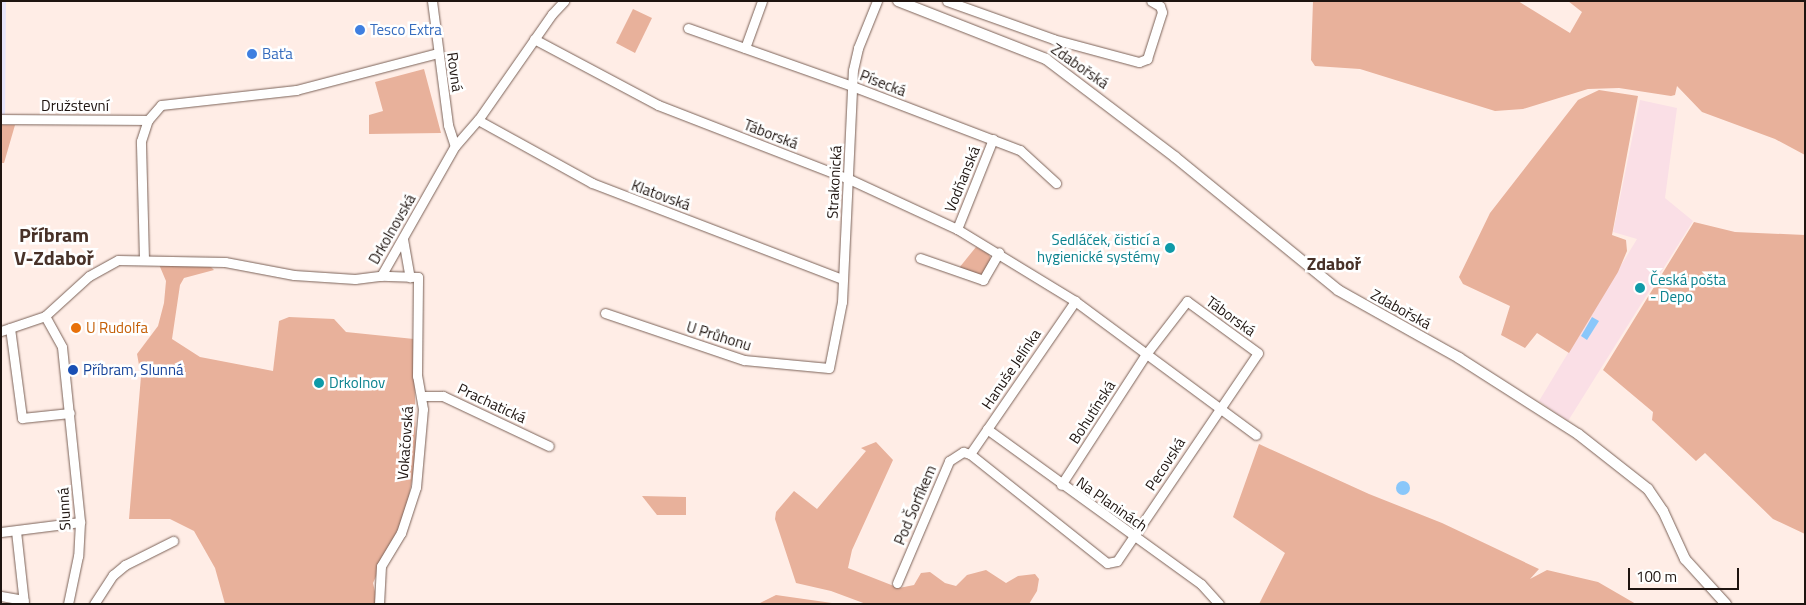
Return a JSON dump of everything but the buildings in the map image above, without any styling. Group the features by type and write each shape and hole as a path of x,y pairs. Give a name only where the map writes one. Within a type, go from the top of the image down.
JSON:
{"street":[{"name":"Rovná","path":"432,1 448,126 455,146"},
{"name":"Drkolnovská","path":"6,330 45,316 99,268 118,260 226,262 294,275 349,278 381,276 455,146 478,120 534,39 564,1"},
{"path":"745,48 762,1"},
{"name":"Strakonická","path":"830,368 840,323 849,178 852,86 858,48 877,1"},
{"name":"Zdabořská","path":"898,1 1046,59 1106,103 1338,290 1459,358 1578,434 1648,489 1663,511 1685,559 1726,604"},
{"name":"Zdabořská","path":"952,2 1053,39 1139,62 1147,59 1162,12 1160,6 1151,1"},
{"name":"Písecká","path":"688,28 852,86 1020,150 1056,183"},
{"name":"Táborská","path":"534,39 658,105 849,178 957,229 999,252 1075,300 1256,435"},
{"path":"144,259 142,140 148,120 161,105 172,102 296,90 438,53"},
{"name":"Družstevní","path":"1,119 148,120"},
{"name":"Klatovská","path":"478,120 592,183 842,279"},
{"name":"Vodňanská","path":"957,229 993,139"},
{"name":"Vokačovská","path":"379,604 381,566 401,532 416,486 422,396 417,376 414,277 403,239"},
{"path":"920,258 983,280 999,252"},
{"path":"381,276 414,277"},
{"name":"Hanuše Jelínka","path":"970,454 1075,300"},
{"name":"Táborská","path":"1146,354 1187,301 1258,353 1219,407"},
{"name":"U Průhonu","path":"605,313 744,360 830,368"},
{"name":"Slunná","path":"45,316 62,347 80,522 78,556 68,604"},
{"path":"6,330 22,418 70,412"},
{"name":"Bohutínská","path":"1061,485 1146,354"},
{"name":"Prachatická","path":"422,396 443,396 549,446"},
{"name":"Pecovská","path":"970,454 1107,563 1117,561 1219,407"},
{"name":"Na Planinách","path":"986,429 1061,485 1201,584 1219,604"},
{"name":"Pod Šorfíkem","path":"897,583 949,461 956,454 970,454"},
{"path":"1,532 80,522"},
{"path":"1,596 24,602 16,530"},
{"path":"94,604 113,575 125,565 173,541"}],"shaded area":[{"path":"1,1 6,1 5,122 1,122"},
{"path":"1313,1 1518,1 1570,33 1582,12 1568,1 1805,1 1805,155 1775,139 1702,112 1677,86 1675,95 1671,96 1619,88 1588,89 1523,109 1495,111 1360,69 1315,66 1311,60"},
{"path":"633,9 652,18 635,53 616,43"},
{"path":"424,69 441,133 369,134 369,115 383,111 375,82"},
{"path":"1599,90 1638,96 1612,235 1626,240 1627,251 1618,272 1569,353 1537,333 1525,348 1501,335 1510,306 1463,284 1459,277 1490,213 1578,100"},
{"path":"1640,100 1677,108 1665,198 1693,221 1568,421 1539,401 1637,239 1613,232"},
{"path":"1,125 15,125 4,163 1,163"},
{"path":"1694,222 1735,232 1805,235 1805,534 1773,519 1705,453 1696,461 1652,420 1653,412 1603,370"},
{"path":"976,247 989,254 991,260 983,275 959,268"},
{"path":"158,262 206,262 214,270 184,278 180,285 172,339 200,357 273,371 279,321 289,317 334,319 346,332 414,339 416,459 406,512 373,583 378,604 225,604 215,568 194,531 170,519 129,519 141,376 137,354 158,326 164,303 166,281"},
{"path":"876,442 893,460 852,550 848,568 899,588 914,585 921,573 930,572 945,583 956,586 967,575 986,570 1006,583 1018,576 1035,574 1039,579 1037,591 1029,604 866,604 831,591 796,583 775,519 776,512 794,491 817,509 866,451 861,448"},
{"path":"1259,444 1369,494 1442,523 1539,569 1530,579 1547,570 1598,582 1636,604 1259,604 1285,553 1233,517"},
{"path":"642,496 686,497 686,515 657,515"},
{"path":"776,595 839,604 758,604"}],"water":[{"path":"1592,317 1599,321 1587,340 1581,336"},
{"path":"1400,481 1406,481 1410,488 1406,495 1400,495 1396,491 1396,485"}],"place":[{"name":"Tesco Extra","path":"360,30"},
{"name":"Baťa","path":"252,54"},
{"name":"Sedláček, čisticí a hygienické systémy","path":"1170,248"},
{"name":"Česká pošta - Depo","path":"1640,288"},
{"name":"U Rudolfa","path":"76,328"},
{"name":"Příbram, Slunná","path":"73,370"},
{"name":"Drkolnov","path":"319,383"}],"district":[{"name":"Příbram V-Zdaboř","path":"54,246"},
{"name":"Zdaboř","path":"1334,264"}]}
